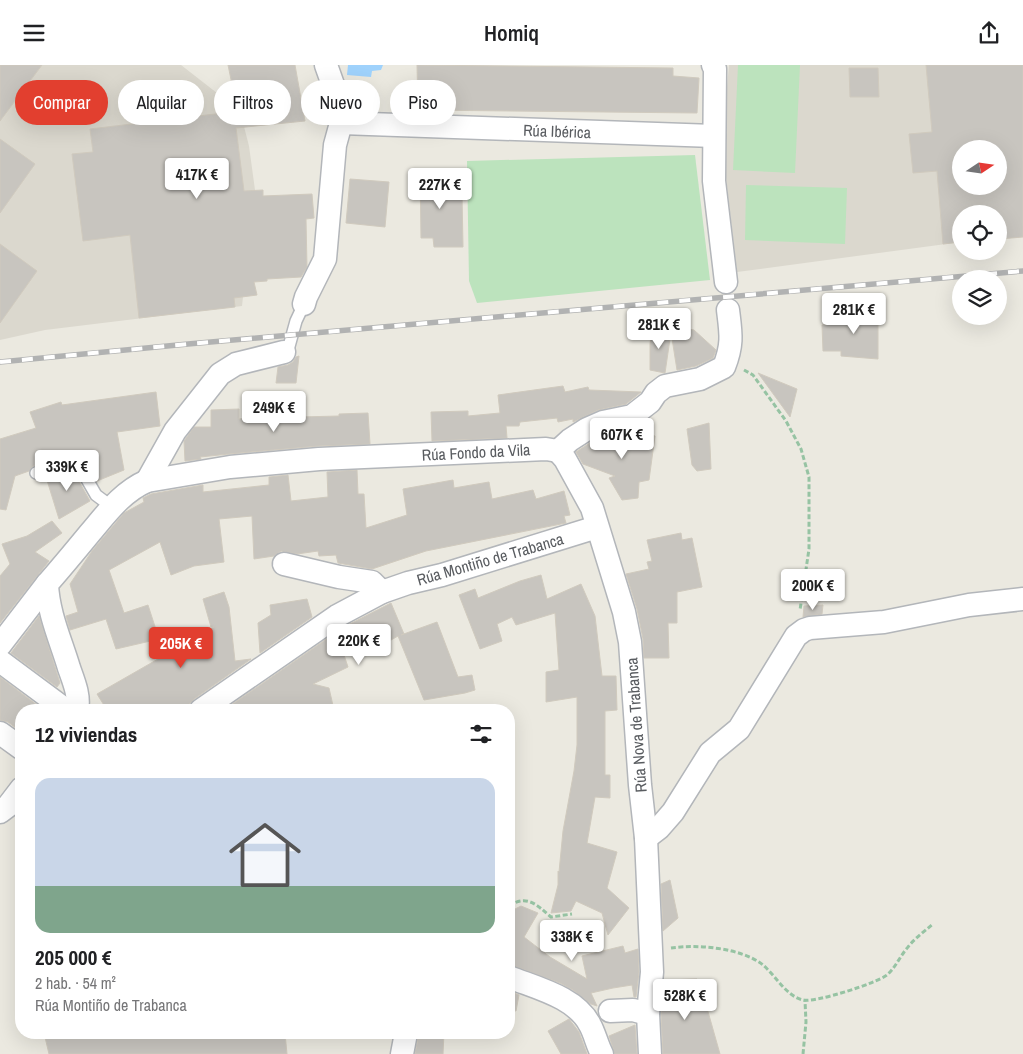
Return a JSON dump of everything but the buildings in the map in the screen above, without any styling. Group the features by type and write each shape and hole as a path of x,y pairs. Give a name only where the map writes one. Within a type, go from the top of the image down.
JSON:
{"street":[{"path":"326,65 331,80"},
{"path":"714,65 714,181 726,282"},
{"name":"Rúa Ibérica","path":"380,124 714,136"},
{"path":"304,304 326,259 335,145 340,125"},
{"path":"558,451 570,440 587,429 603,422 632,416 650,402 656,393 665,386 700,379 724,367 731,345 728,310"},
{"path":"147,481 175,431 220,374 236,364 284,352"},
{"name":"Rúa Fondo da Vila","path":"0,645 112,507 125,493 147,481 230,467 319,459 546,449 558,451"},
{"name":"Rúa Nova de Trabanca","path":"558,451 565,459 592,509 624,612 630,642 640,785 646,837 652,955 648,1014 650,1054"},
{"name":"Rúa Montiño de Trabanca","path":"210,704 337,616 382,592 597,527"},
{"path":"284,564 338,577 372,582 382,592"},
{"path":"48,584 48,597 76,689 78,704"},
{"path":"646,837 659,829 673,812 710,753 740,729 796,636 804,630 884,622 969,605 1023,599"},
{"path":"0,661 58,704"},
{"path":"0,733 15,744"},
{"path":"515,979 570,1002 579,1009 590,1025 602,1054"},
{"path":"610,1011 633,1010 648,1014"},
{"path":"402,1054 405,1039"}],"lane":[{"path":"284,352 288,350 296,321 304,304"},
{"path":"36,473 68,461 77,462 96,495 112,507"}],"path":[{"path":"724,367 737,367 754,375 786,421 801,449 809,477 809,549 796,636"},
{"path":"515,902 526,901 542,908 551,917 572,914"},
{"path":"652,955 664,949 689,946 740,953 764,966 794,996 804,1001 868,985 886,976 897,964 908,947 933,924"},
{"path":"803,1054 806,1022 804,1001"}],"shaded area":[{"path":"42,65 181,65 200,80 118,80 118,125 204,125 204,83 214,91 214,125 244,125 249,146 255,190 242,306 45,330 0,340 0,109 6,113 15,101 15,125 108,125 108,80 31,80"},
{"path":"729,65 1023,65 1023,237 1007,238 1007,205 952,205 952,243 737,272 722,143"}],"green space":[{"path":"738,65 800,65 795,173 733,170"},
{"path":"695,155 710,280 477,303 469,281 467,161"},
{"path":"746,185 847,188 845,244 745,240"}],"water":[{"path":"348,65 383,65 381,70 372,71 371,77 347,75"}],"railway":[{"path":"0,362 1023,271"}]}
